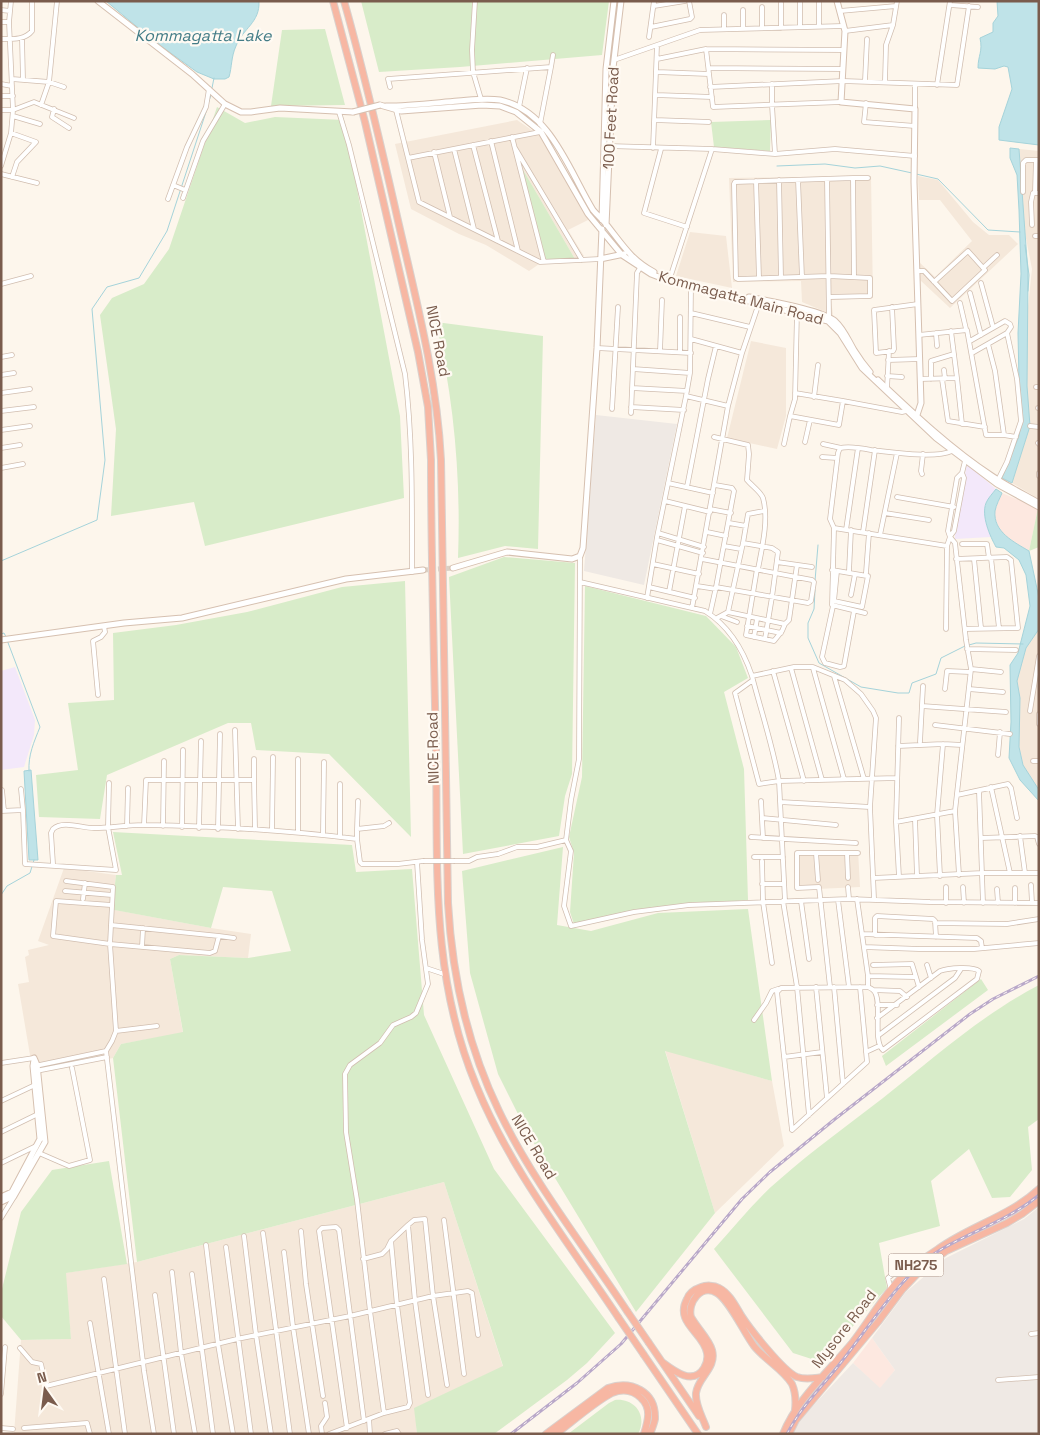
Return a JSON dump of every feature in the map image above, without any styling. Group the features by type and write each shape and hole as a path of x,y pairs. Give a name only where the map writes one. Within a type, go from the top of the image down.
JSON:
{"highway":[{"name":"NICE Road","path":"333,1 365,122 416,343 428,407 431,460 437,904 444,974 460,1042 488,1114 522,1174 698,1434"},
{"name":"NICE Road","path":"344,1 368,92 428,349 436,402 441,460 448,903 456,984 467,1027 478,1062 510,1133 539,1181 648,1344 711,1434"},
{"name":"Mysore Road","path":"789,1434 796,1420 825,1379 891,1290 914,1266 940,1247 1001,1216 1030,1197 1039,1188"},
{"name":"Mysore Road","path":"783,1434 795,1410 878,1322 902,1290 920,1272 946,1250 1007,1223 1039,1200"},
{"path":"900,1280 902,1290"},
{"path":"662,1362 674,1371 686,1376 694,1376 704,1368 707,1362 706,1350 685,1319 684,1306 689,1295 695,1289 704,1286 714,1286 726,1294 752,1332 791,1374 804,1378 825,1379"},
{"path":"706,1427 698,1408 696,1394 699,1383 710,1367 712,1350 689,1312 691,1302 695,1297 704,1292 713,1292 722,1297 755,1347 787,1378 795,1394 795,1410"},
{"path":"546,1434 608,1388 627,1384 646,1394 652,1401 655,1421 650,1434"},
{"path":"556,1434 613,1393 623,1390 632,1392 641,1398 647,1406 649,1415 644,1434"},
{"path":"692,1426 694,1434"}],"main road":[{"name":"Kommagatta Main Road","path":"98,1 226,104 240,112 280,108 353,112 380,106 481,99 500,100 520,108 541,128 594,212 604,222 624,254 652,272 670,278 828,321 835,326 862,368 906,411 965,461 998,481"},
{"name":"100 Feet Road","path":"580,556 583,548 598,348 600,259 604,232 607,62 614,1"},
{"name":"100 Feet Road","path":"606,146 621,1"},
{"path":"837,1 844,29 844,69 841,102 915,109 914,182 921,403 917,415"},
{"name":"Kommagatta Main Road","path":"380,106 401,111 482,105 500,106 516,112 541,128 588,214 624,254 640,268 669,281 759,301 793,306 829,317 846,334 864,364 887,388 953,447 998,481"},
{"path":"600,259 624,254"},
{"path":"998,481 1039,507"},
{"path":"1010,490 1039,503"},
{"path":"453,568 507,552 572,559 580,556"},
{"path":"1,640 124,623 182,618 346,579 412,573 423,570"},
{"path":"1,1202 13,1194 45,1142 34,1058"},
{"path":"1,1197 13,1194 40,1139 35,1068"}],"street":[{"path":"1,166 11,133 13,116 9,22 10,1"},
{"path":"1,39 22,38 30,34 32,31 32,1"},
{"path":"41,105 49,82 57,1"},
{"path":"475,1 472,50 474,72 481,99"},
{"path":"649,38 654,4 687,1 692,17 690,19 651,26"},
{"path":"800,1 800,27"},
{"path":"819,1 819,26"},
{"path":"840,11 896,3 893,25 886,45 884,82"},
{"path":"937,85 950,3 978,7"},
{"path":"781,4 781,28"},
{"path":"710,87 865,80 957,85 969,6"},
{"path":"762,7 762,28"},
{"path":"1,10 10,11"},
{"path":"743,10 744,28"},
{"path":"724,15 724,29"},
{"path":"1,22 9,22"},
{"path":"614,60 700,30 819,26 844,29 893,25"},
{"path":"22,38 23,80"},
{"path":"865,80 867,39"},
{"path":"653,148 657,45"},
{"path":"657,59 706,49 844,50"},
{"path":"706,49 713,107 841,102"},
{"path":"408,158 512,137 541,128 553,55"},
{"path":"390,87 388,79 551,67"},
{"path":"520,108 527,68"},
{"path":"709,68 844,69"},
{"path":"657,72 709,74"},
{"path":"12,79 49,82 64,87"},
{"path":"1,84 12,86"},
{"path":"772,84 775,154"},
{"path":"915,84 915,109"},
{"path":"168,199 191,138 206,107 209,89"},
{"path":"656,95 712,97"},
{"path":"1,96 13,96"},
{"path":"2,110 13,110 31,102 74,118"},
{"path":"866,103 864,122 915,126"},
{"path":"182,198 182,188 203,141 226,104"},
{"path":"54,109 52,117 69,128"},
{"path":"396,110 419,202 540,262 600,259"},
{"path":"339,112 349,145 404,374 409,407 412,476 412,573"},
{"path":"13,116 40,124"},
{"path":"655,120 709,122"},
{"path":"11,133 36,142 17,162 12,178"},
{"path":"512,137 544,262"},
{"path":"491,141 518,251"},
{"path":"473,145 498,241"},
{"path":"606,146 712,149 775,154 835,149 915,156"},
{"path":"454,148 474,229"},
{"path":"515,148 582,260"},
{"path":"661,149 644,212 687,227"},
{"path":"670,278 712,149"},
{"path":"434,152 450,217"},
{"path":"1023,192 1023,163 1026,160 1037,160 1037,193 1033,193 1031,202 1032,224 1039,222"},
{"path":"1,174 37,183"},
{"path":"853,178 854,277"},
{"path":"829,297 870,296 870,278 829,276 736,278 734,184 735,182 756,181 868,178"},
{"path":"827,179 829,317"},
{"path":"779,180 781,277"},
{"path":"798,180 802,277"},
{"path":"756,181 759,278"},
{"path":"173,185 182,188"},
{"path":"934,282 968,252 983,268"},
{"path":"917,271 924,271 952,301 985,270 983,268 996,255"},
{"path":"631,413 637,273 640,268"},
{"path":"1,284 31,276"},
{"path":"981,283 994,327"},
{"path":"647,598 664,501 690,373 691,286"},
{"path":"970,292 981,334"},
{"path":"660,351 662,300"},
{"path":"692,608 728,406 742,353 759,301"},
{"path":"960,303 970,341 986,435 1016,437"},
{"path":"892,307 894,349 889,352 877,353 875,352 873,311 875,309 892,307 918,304"},
{"path":"612,409 618,307"},
{"path":"784,444 794,406 797,312"},
{"path":"691,313 750,327"},
{"path":"680,317 680,352"},
{"path":"970,341 1008,321 1011,327 1008,333 972,353"},
{"path":"919,335 966,329"},
{"path":"951,331 962,424"},
{"path":"936,333 937,346"},
{"path":"998,481 1021,421 1008,333"},
{"path":"691,339 742,353"},
{"path":"988,344 1004,435"},
{"path":"687,487 716,346"},
{"path":"598,348 691,352"},
{"path":"887,388 889,352"},
{"path":"931,379 931,361 954,354"},
{"path":"1,357 12,355"},
{"path":"888,360 920,360"},
{"path":"814,397 818,365"},
{"path":"633,369 690,373"},
{"path":"944,370 946,418 950,422 985,427"},
{"path":"1,375 14,373"},
{"path":"887,376 902,377"},
{"path":"920,379 957,378"},
{"path":"632,388 687,391"},
{"path":"1,394 30,389"},
{"path":"795,393 902,412 906,411"},
{"path":"686,396 728,406"},
{"path":"790,416 839,425 843,401"},
{"path":"1,411 34,407"},
{"path":"631,407 684,410"},
{"path":"805,442 810,420"},
{"path":"1,430 30,426"},
{"path":"1030,426 1039,427"},
{"path":"714,437 748,445 747,480 763,496 764,535 746,635 774,641 781,633 789,620 797,565"},
{"path":"823,444 841,448 858,448 897,453 940,454 952,451"},
{"path":"1,448 20,445"},
{"path":"841,448 838,450 830,519 834,528 831,603 833,606 822,657 825,663 841,668 844,666 854,611"},
{"path":"846,530 858,448"},
{"path":"863,532 875,450"},
{"path":"880,535 897,453"},
{"path":"922,474 923,454"},
{"path":"822,457 837,458"},
{"path":"959,875 955,811 970,670 955,543 948,531 957,478 962,473 965,461"},
{"path":"1,468 23,464"},
{"path":"946,629 947,546 950,536 954,532 964,478 962,473"},
{"path":"668,483 713,493"},
{"path":"710,614 731,513 734,489 715,485"},
{"path":"897,497 958,508"},
{"path":"664,501 710,511 731,513"},
{"path":"669,592 685,506"},
{"path":"728,612 741,549 744,543 748,514 764,511"},
{"path":"885,513 929,520"},
{"path":"729,523 746,526"},
{"path":"834,528 947,546"},
{"path":"849,571 851,530"},
{"path":"707,532 726,536"},
{"path":"658,533 704,547"},
{"path":"866,573 869,533"},
{"path":"657,540 703,553"},
{"path":"744,543 762,546 777,551 778,554 765,639"},
{"path":"962,544 987,544 999,628"},
{"path":"724,546 741,549"},
{"path":"580,556 580,759 571,800 566,840 570,851 564,906 571,926 634,912 689,905 849,899 946,903 1039,903"},
{"path":"956,559 1007,557 1011,560 1019,626 1017,630 999,628 965,630"},
{"path":"697,586 811,603 814,581 702,559"},
{"path":"974,559 981,628"},
{"path":"777,562 812,568"},
{"path":"653,564 699,574"},
{"path":"832,570 868,577 862,607 834,602 837,571"},
{"path":"851,595 855,574"},
{"path":"580,582 705,611 737,622"},
{"path":"649,587 694,598"},
{"path":"833,606 865,613"},
{"path":"719,617 728,612 785,624"},
{"path":"719,617 740,646 752,678 779,781 784,901 797,987 809,1115"},
{"path":"754,637 758,619"},
{"path":"98,695 93,640 101,637 105,632 104,626"},
{"path":"747,626 781,633"},
{"path":"967,646 1016,650"},
{"path":"1030,711 1039,656"},
{"path":"791,668 822,780"},
{"path":"874,899 870,807 872,779 876,718 861,694 845,680 813,668 791,668 773,671 752,678 735,693 760,784 779,781 844,780 864,779 872,779 897,778"},
{"path":"813,668 844,780"},
{"path":"773,671 804,781"},
{"path":"945,689 947,671 1001,672"},
{"path":"834,676 864,779"},
{"path":"920,742 922,686"},
{"path":"968,689 1003,692"},
{"path":"922,706 1006,712"},
{"path":"1039,714 1039,724"},
{"path":"899,718 896,822 899,877"},
{"path":"935,725 1010,734"},
{"path":"235,730 238,829"},
{"path":"998,755 1000,732"},
{"path":"218,828 220,734"},
{"path":"199,828 201,741"},
{"path":"940,876 937,815 943,744"},
{"path":"898,746 962,745"},
{"path":"182,827 183,750"},
{"path":"272,757 272,830"},
{"path":"254,759 254,829"},
{"path":"298,759 298,832"},
{"path":"164,761 164,826"},
{"path":"1033,761 1039,761"},
{"path":"323,834 324,762"},
{"path":"144,826 146,780 254,780"},
{"path":"21,789 25,864 53,864 116,870 108,826 109,783"},
{"path":"340,784 340,837"},
{"path":"957,795 1008,784 1017,818"},
{"path":"128,788 128,826"},
{"path":"991,788 1010,873"},
{"path":"2,790 3,811 23,810"},
{"path":"980,791 983,903"},
{"path":"358,801 357,839 360,862 362,864 468,861 477,857 498,854 517,847 537,847 566,840"},
{"path":"761,802 763,838"},
{"path":"780,802 870,807"},
{"path":"896,822 955,811"},
{"path":"762,818 836,825"},
{"path":"914,819 917,876"},
{"path":"357,829 384,826 389,823"},
{"path":"53,864 51,833 56,826 94,828 108,826 164,826 254,829 323,834 357,839"},
{"path":"1020,836 1024,873"},
{"path":"982,838 1038,836 1039,844"},
{"path":"751,837 856,843"},
{"path":"843,1084 819,887 797,888 797,853 858,853"},
{"path":"816,853 818,880"},
{"path":"847,853 848,878"},
{"path":"754,857 783,857"},
{"path":"762,861 763,902 772,964"},
{"path":"384,1413 357,1200 346,1132 345,1074 350,1065 380,1043 393,1025 411,1017 416,1012 428,984 422,940 417,862"},
{"path":"874,878 983,873 1039,873"},
{"path":"66,881 113,887 110,944 116,1031 106,1051 143,1362 154,1434"},
{"path":"83,899 85,883"},
{"path":"762,884 784,884"},
{"path":"1031,885 1032,903"},
{"path":"946,886 946,903"},
{"path":"848,887 849,899"},
{"path":"963,887 964,903"},
{"path":"1015,888 1015,903"},
{"path":"998,889 998,903"},
{"path":"65,891 112,895"},
{"path":"857,899 868,987"},
{"path":"838,900 849,987"},
{"path":"111,906 56,901 53,936 110,944 213,953 219,936"},
{"path":"801,901 809,959"},
{"path":"875,934 875,918 877,916 934,919 936,937"},
{"path":"935,924 1007,924 1039,919"},
{"path":"111,924 234,938"},
{"path":"142,947 143,928"},
{"path":"862,934 977,938 982,948"},
{"path":"864,947 919,950 1039,944"},
{"path":"872,965 912,964 919,987"},
{"path":"927,965 931,978"},
{"path":"426,968 444,974"},
{"path":"879,1035 955,978 961,968"},
{"path":"754,1020 772,991 778,989 797,987 868,987 876,995 879,1046 883,1050 979,976 978,969 944,970 878,1018"},
{"path":"868,976 915,977"},
{"path":"778,989 792,1130 867,1062 860,986"},
{"path":"816,987 827,1098"},
{"path":"873,990 900,991 907,997"},
{"path":"877,1005 897,1005"},
{"path":"116,1031 156,1026"},
{"path":"866,1052 879,1046"},
{"path":"35,1068 106,1051"},
{"path":"784,1057 822,1052"},
{"path":"35,1068 107,1057"},
{"path":"1,1063 34,1058"},
{"path":"39,1153 69,1166 90,1160 72,1068"},
{"path":"1,1101 35,1085"},
{"path":"1,1132 38,1114"},
{"path":"1,1163 45,1142"},
{"path":"1,1218 13,1194"},
{"path":"363,1259 382,1254 391,1241 414,1220 425,1219 446,1385"},
{"path":"444,1220 464,1374"},
{"path":"408,1225 415,1300 428,1395"},
{"path":"346,1428 330,1320 320,1231 322,1228 336,1227 339,1230 350,1316 366,1420 370,1434"},
{"path":"301,1231 323,1396"},
{"path":"263,1233 290,1434"},
{"path":"244,1236 270,1434"},
{"path":"329,1434 384,1413 408,1407 410,1403 391,1241"},
{"path":"206,1245 218,1344 233,1434"},
{"path":"226,1247 251,1434"},
{"path":"284,1252 309,1434"},
{"path":"172,1272 181,1353 194,1434"},
{"path":"192,1274 213,1434"},
{"path":"104,1279 125,1434"},
{"path":"20,1348 32,1362 41,1364 46,1386 237,1339 370,1312 453,1292 468,1291 472,1293 478,1335"},
{"path":"155,1296 174,1434"},
{"path":"90,1323 109,1434"},
{"path":"1031,1334 1039,1333"},
{"path":"1,1394 5,1347"},
{"path":"998,1380 1039,1377"},
{"path":"322,1434 321,1426 328,1417 326,1403"},
{"path":"24,1428 87,1423 90,1434"},
{"path":"1,1428 13,1429"},
{"path":"385,1434 397,1431 400,1434"}],"shaded area":[{"path":"517,120 539,135 590,219 568,230 584,256 575,259 523,170 545,260 529,271 486,245 459,234 411,209 395,144"},
{"path":"1019,149 1039,151 1039,499 1012,483 1030,426 1027,386 1027,341 1032,269 1024,228"},
{"path":"871,176 873,298 831,300 833,315 802,302 801,281 733,282 729,178"},
{"path":"918,176 938,180 973,222 989,235 1009,235 1018,244 950,308 920,280 919,262 935,277 972,241 940,200 919,200"},
{"path":"690,232 726,236 732,288 676,276"},
{"path":"751,341 786,348 786,416 777,449 727,438"},
{"path":"596,415 677,424 644,585 584,571"},
{"path":"967,464 996,489 985,504 986,518 991,537 955,539 955,526"},
{"path":"1002,493 1038,508 1029,551 1007,538 1000,530 995,518 995,510"},
{"path":"1039,629 1039,790 1023,765 1019,747 1020,698 1017,681 1026,648"},
{"path":"15,667 35,720 34,735 24,767 1,770 1,671"},
{"path":"858,850 860,887 795,890 794,853"},
{"path":"64,868 116,875 113,901 110,909 251,934 248,958 179,955 170,959 183,1033 121,1044 113,1058 31,1074 30,1055 18,984 29,982 25,957 29,955 28,950 49,945 38,941"},
{"path":"665,1050 772,1081 784,1146 715,1213"},
{"path":"444,1182 503,1367 415,1408 417,1434 14,1434 21,1340 71,1339 65,1273 137,1262"},
{"path":"1039,1207 1039,1434 792,1434 796,1424 853,1363 880,1388 895,1370 872,1338 906,1292 946,1258 1024,1219"},
{"path":"872,1338 895,1370 880,1389 853,1363"}],"green space":[{"path":"361,1 609,1 602,55 379,72"},
{"path":"325,29 345,105 271,106 282,30"},
{"path":"217,107 245,123 275,117 344,120 400,416 404,498 205,546 194,502 111,516 116,429 100,315 112,298 144,284 169,249"},
{"path":"771,120 770,151 714,147 711,122"},
{"path":"522,168 575,259 545,260"},
{"path":"436,322 543,336 538,549 505,546 458,558 459,528 455,439 452,410"},
{"path":"1038,508 1039,547 1029,551"},
{"path":"504,557 575,563 572,774 565,796 559,836 463,854 449,577"},
{"path":"405,581 411,837 329,754 256,750 251,723 228,723 107,775 100,819 39,817 36,775 78,770 68,703 114,700 113,633 176,625 247,612 342,587"},
{"path":"585,586 706,616 736,647 748,678 724,692 744,769 748,900 641,909 574,924 570,912 574,853 569,837 582,777"},
{"path":"113,832 352,845 356,872 412,869 424,1015 494,1169 615,1333 587,1363 567,1380 494,1434 417,1434 414,1408 503,1366 444,1182 137,1262 113,1058 121,1044 183,1032 170,959 179,955 248,958 291,951 272,891 223,887 211,928 109,909 113,901 116,875 122,875"},
{"path":"563,847 557,925 591,931 658,913 748,909 772,1081 665,1051 715,1213 636,1312 526,1130 498,1074 470,973 462,871"},
{"path":"981,979 988,990 886,1066 882,1056"},
{"path":"1039,985 1039,1119 1028,1127 1032,1170 1010,1197 992,1198 969,1149 931,1181 940,1226 879,1243 887,1288 821,1362 793,1353 714,1249 762,1196 805,1158 977,1024 1017,997"},
{"path":"109,1161 127,1264 66,1273 71,1339 21,1340 1,1316 1,1293 21,1212 52,1170"},
{"path":"615,1400 628,1402 638,1410 641,1427 638,1434 568,1434 609,1403"}],"water":[{"name":"Kommagatta Lake","path":"106,1 259,1 259,9 234,50 229,77 214,79 197,72 154,41"},
{"path":"997,1 1039,1 1039,145 999,140 999,127 1012,89 1008,67 1004,66 995,69 978,68 981,47 980,38 993,32 993,23 998,16"},
{"path":"1010,148 1019,149 1028,274 1027,386 1030,426 1012,483 1002,478 1019,436 1022,418 1018,333 1021,274 1019,210 1017,175 1010,158"},
{"path":"996,489 1002,493 995,511 997,525 1006,536 1029,551 1039,598 1039,629 1026,648 1017,681 1020,698 1019,747 1023,765 1039,790 1039,801 1020,780 1009,758 1011,722 1010,665 1018,653 1030,606 1026,575 1019,560 1004,548 996,547 987,526 986,503"},
{"path":"31,770 38,860 29,860 24,771"}],"waterway":[{"path":"212,88 214,78"},
{"path":"208,104 211,95"},
{"path":"1,561 97,520 105,460 92,309 107,287 139,278 167,231 206,112"},
{"path":"777,166 825,164 855,168 880,166 912,173"},
{"path":"916,174 938,179 988,230 1020,232"},
{"path":"1025,245 1029,275 1028,291"},
{"path":"815,581 818,545"},
{"path":"815,590 814,609 808,623 808,638 819,663 861,687 909,693 912,683 936,674 941,658 965,646"},
{"path":"1,634 4,633 6,637"},
{"path":"7,640 40,727 30,754 29,771"},
{"path":"969,645 976,643 1023,644"},
{"path":"1,895 7,886 30,873 34,860"}],"tunnel":[{"path":"423,570 453,568"}],"railway":[{"path":"511,1434 577,1383 621,1344 742,1199 770,1172 970,1014 993,999 1039,976"},
{"path":"787,1434 806,1405 887,1301 913,1272 940,1250 1003,1218 1039,1195"}]}
